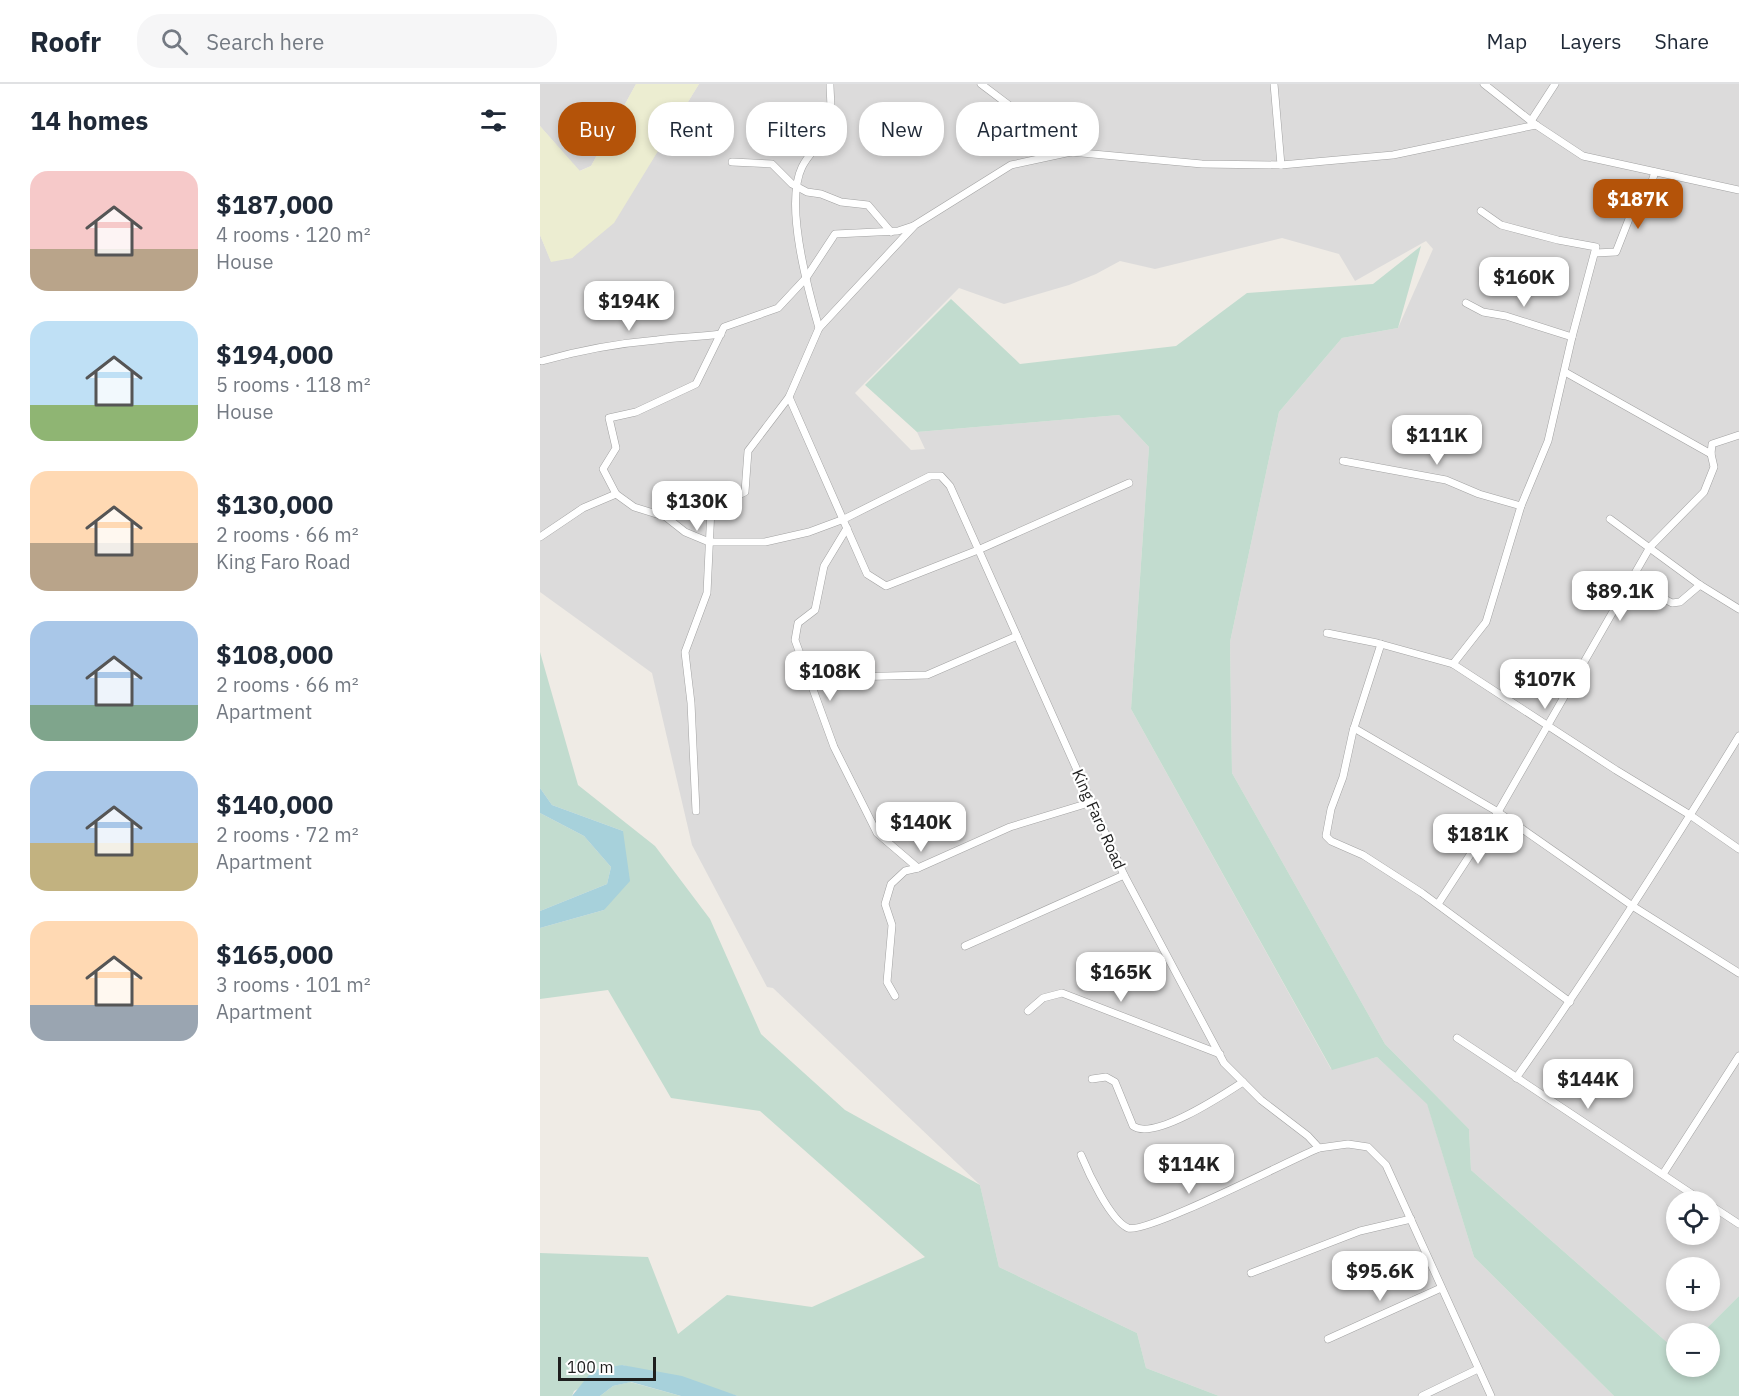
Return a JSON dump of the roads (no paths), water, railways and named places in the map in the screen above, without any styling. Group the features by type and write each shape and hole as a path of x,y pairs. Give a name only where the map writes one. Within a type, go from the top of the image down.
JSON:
{"street":[{"path":"819,328 806,285 795,213 801,168 828,132 830,84"},
{"path":"981,84 1005,102"},
{"path":"1274,84 1281,165"},
{"path":"1484,84 1534,123 1583,156 1739,190"},
{"path":"1099,155 1202,164 1281,165 1393,155 1534,123 1555,84"},
{"path":"696,811 692,703 685,652 707,593 711,508 744,492 748,451 789,397 819,328 915,225 1011,165 1053,156"},
{"path":"732,162 772,164 797,187 807,192 868,205 891,232"},
{"path":"1595,253 1616,252 1638,196 1650,187 1655,172"},
{"path":"1453,664 1486,622 1521,506 1548,441 1596,247 1501,225 1481,211"},
{"path":"540,537 583,508 616,494 603,469 616,448 609,418 636,412 696,384 724,327 778,308 806,278 835,234 891,232 915,225"},
{"path":"1466,303 1483,312 1506,316 1572,337"},
{"path":"542,361 656,340 721,334"},
{"path":"1565,372 1711,454"},
{"path":"789,397 867,574 886,586 978,550 1129,483"},
{"path":"1438,904 1498,812 1650,547 1704,492 1714,467 1711,454 1712,444 1739,435"},
{"path":"1343,461 1446,480 1479,494 1521,506"},
{"name":"King Faro Road","path":"616,494 634,507 666,517 685,532 709,542 765,542 809,532 844,519 930,476 941,476 950,486 1124,875 1224,1063 1261,1100 1308,1136 1318,1148"},
{"path":"1610,519 1700,585 1739,609"},
{"path":"847,528 824,566 815,610 798,623 795,640 834,747 877,832 918,868"},
{"path":"1629,580 1672,603 1680,602 1700,585"},
{"path":"1327,633 1381,644 1453,664 1690,815 1739,849"},
{"path":"808,678 927,675 1017,636"},
{"path":"1381,644 1354,728 1343,777 1331,809 1326,836 1331,842 1363,855 1438,904 1570,1002"},
{"path":"1354,728 1498,812 1634,906 1739,973"},
{"path":"1516,1078 1634,906 1739,736"},
{"path":"895,996 887,982 892,925 885,904 891,884 905,871 918,868 1010,827 1092,802"},
{"path":"965,946 1124,875"},
{"path":"1028,1011 1043,998 1062,993 1220,1054"},
{"path":"1457,1038 1688,1191"},
{"path":"1663,1174 1739,1056"},
{"path":"1092,1079 1106,1077 1115,1082 1133,1126 1139,1130 1149,1130 1203,1108 1243,1082"},
{"path":"1081,1155 1095,1189 1127,1228 1136,1229 1184,1212 1318,1148 1348,1144 1368,1147 1386,1165 1491,1396"},
{"path":"1720,1212 1739,1224"},
{"path":"1251,1273 1360,1232 1411,1219"},
{"path":"1328,1339 1442,1288"},
{"path":"1422,1396 1478,1369"}],"water":[{"path":"540,788 552,805 623,831 630,881 604,910 540,928 540,911 607,884 611,867 584,836 540,813"},
{"path":"622,1365 682,1376 738,1396 681,1396 631,1382 613,1386 600,1396 572,1396 593,1370"}]}
